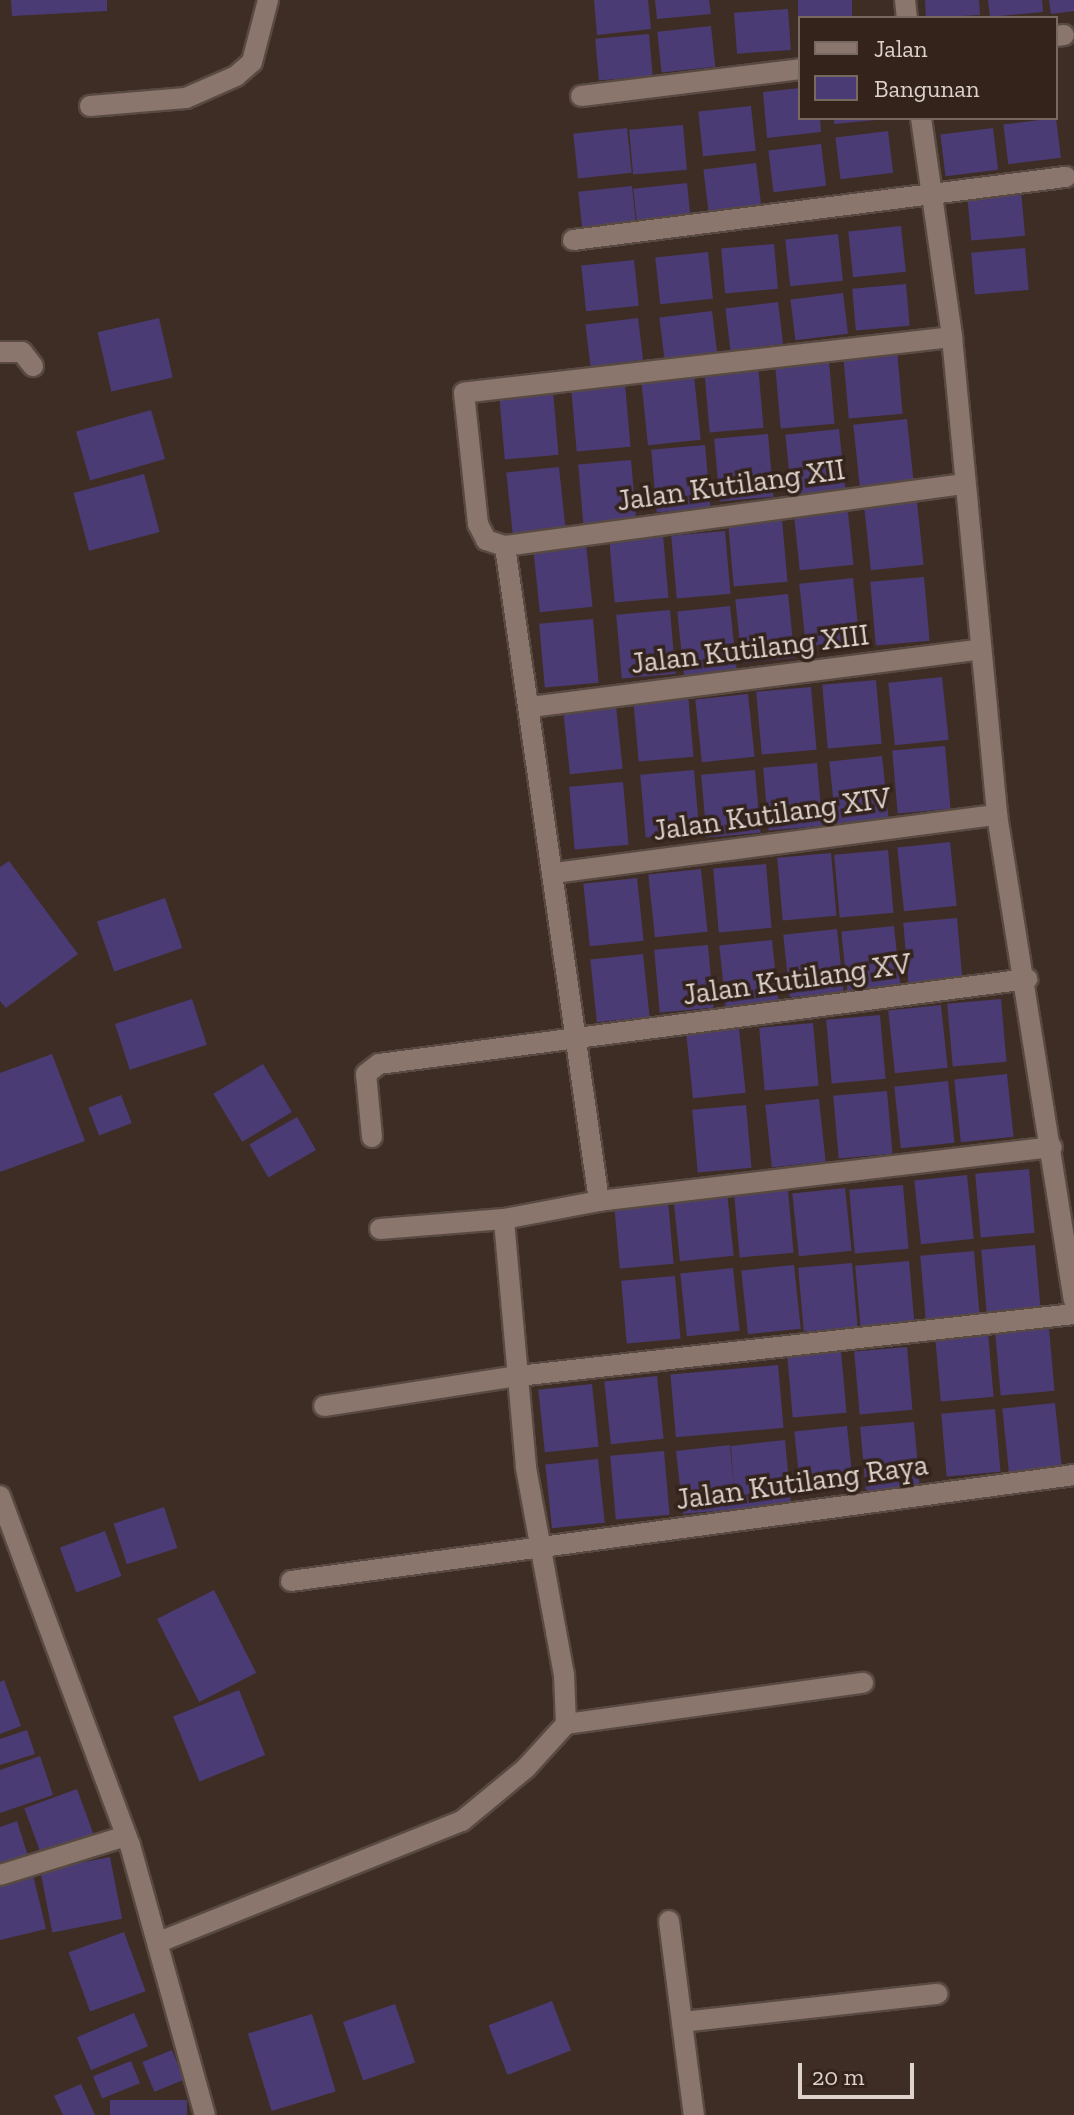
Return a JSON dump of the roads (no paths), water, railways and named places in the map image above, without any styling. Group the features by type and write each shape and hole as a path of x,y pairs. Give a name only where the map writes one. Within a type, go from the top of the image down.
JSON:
{"street":[{"path":"90,106 186,98 236,76 252,62 268,0"},
{"path":"581,96 798,69"},
{"path":"921,120 935,197 952,337 978,650 997,815 1027,979 1074,1300"},
{"path":"573,240 935,197 1066,177"},
{"path":"599,1201 531,707 505,546 486,540 478,524 464,393 952,337"},
{"path":"0,352 22,352 33,366"},
{"name":"Jalan Kutilang XII","path":"505,546 964,484"},
{"name":"Jalan Kutilang XIII","path":"531,707 978,650"},
{"name":"Jalan Kutilang XIV","path":"554,873 997,815"},
{"name":"Jalan Kutilang XV","path":"372,1137 366,1074 373,1065 1027,979"},
{"path":"380,1229 504,1219 599,1201 1052,1147"},
{"path":"504,1219 518,1376 539,1548 564,1675 566,1724"},
{"path":"324,1406 518,1376 1074,1314"},
{"name":"Jalan Kutilang Raya","path":"291,1581 1074,1475"},
{"path":"1,1500 130,1845 205,2115"},
{"path":"159,1942 462,1821 526,1768 566,1724 863,1683"},
{"path":"0,1875 126,1836"},
{"path":"669,1921 694,2115"},
{"path":"682,2022 937,1994"}]}
